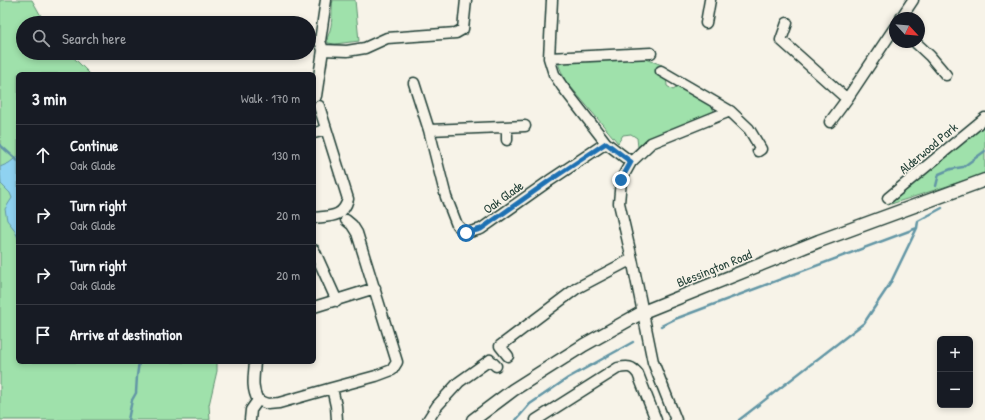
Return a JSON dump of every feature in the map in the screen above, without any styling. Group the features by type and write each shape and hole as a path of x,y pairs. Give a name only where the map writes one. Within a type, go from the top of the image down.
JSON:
{"main road":[{"name":"Blessington Road","path":"473,420 513,390 577,349 643,312 819,241 985,180"}],"street":[{"path":"316,218 340,214 348,199 318,101 323,50 320,41 326,0"},
{"path":"323,50 347,51 365,48 387,38 456,33 463,29 466,0"},
{"path":"552,0 550,58 554,74 606,143 631,162"},
{"path":"706,23 710,0"},
{"path":"906,12 913,0"},
{"path":"787,23 781,40 847,99"},
{"path":"830,122 889,37"},
{"path":"921,48 930,56 946,75"},
{"path":"550,58 651,53"},
{"path":"661,71 730,111 749,129 761,149 758,151"},
{"name":"Oak Glade","path":"414,83 429,130 446,197 457,225 466,233 481,229 606,143"},
{"path":"676,420 653,362 619,203 621,180 631,162 651,143 730,111"},
{"name":"Alderwood Park","path":"888,198 985,118"},
{"path":"429,130 525,126"},
{"path":"507,127 507,140"},
{"path":"316,132 326,130"},
{"path":"255,364 255,394 258,400 268,404 279,403 376,376 392,370 396,366 397,362 357,233 352,225 346,220"},
{"path":"316,254 337,300"},
{"path":"508,356 500,346 577,288 632,259"},
{"path":"316,307 375,288"},
{"path":"428,420 437,406 459,382 490,360 496,366"},
{"path":"536,420 618,368 628,366 634,369 638,374 656,420"},
{"path":"332,388 337,420"},
{"path":"250,420 251,410 258,400"}],"green space":[{"path":"0,0 32,0 41,16 16,16 16,60 76,60 88,72 16,72 16,364 217,364 217,371 209,405 210,420 0,420"},
{"path":"333,0 355,0 359,41 335,44 328,43 327,38 331,26"},
{"path":"641,57 662,65 667,86 673,90 678,87 684,88 711,105 714,111 711,116 648,140 638,147 637,138 631,134 623,135 618,143 565,80 559,66 559,61"},
{"path":"985,121 985,174 888,205 886,201"}],"water":[{"path":"16,158 16,234 7,220 5,209 12,198 10,193 1,184 0,167"}],"waterway":[{"path":"0,145 16,159"},
{"path":"936,186 939,174 951,169 963,167 985,151"},
{"path":"661,326 675,319 917,228 918,221 942,208"},
{"path":"739,420 864,323 890,284 917,228"},
{"path":"516,420 530,404 568,378 633,342"},
{"path":"128,420 132,400 136,393 139,364"}],"route":[{"path":"466,233 481,229 606,143 631,162 621,180"}]}
